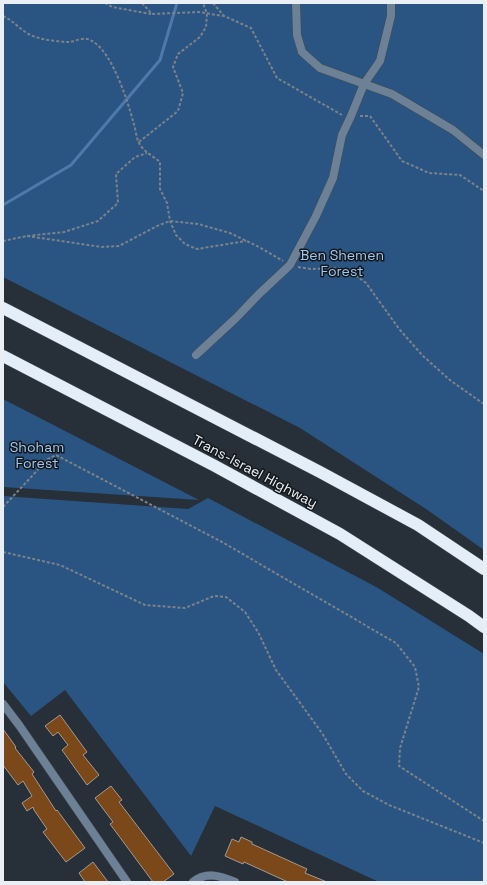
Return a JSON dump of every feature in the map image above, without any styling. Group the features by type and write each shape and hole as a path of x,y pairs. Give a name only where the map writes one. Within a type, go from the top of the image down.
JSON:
{"highway":[{"name":"Trans-Israel Highway","path":"3,308 390,510 418,526 484,569"},
{"name":"Trans-Israel Highway","path":"3,356 215,466 340,534 484,627"}],"street":[{"path":"296,3 297,35 302,52 320,68 392,94 453,130 484,155"},
{"path":"196,355 290,265 316,216 332,178 342,134 364,84 380,61 391,16 391,3"},
{"path":"3,704 127,882"},
{"path":"193,882 202,876 209,875 235,882"}],"path":[{"path":"105,3 112,7 152,14 198,12 224,16 251,28 277,78 342,116 370,116 402,161 429,173 460,175 484,191"},
{"path":"142,3 152,14"},
{"path":"139,142 178,111 183,93 173,67 178,54 200,37 206,27 207,14 203,3"},
{"path":"213,3 224,16"},
{"path":"3,16 10,19 28,34 39,39 68,42 86,39 92,40 101,48 114,67 139,142 147,152 160,162 160,189 167,203 170,221 176,235 185,244 197,248 247,241"},
{"path":"3,241 27,236 64,232 98,221 118,203 116,174 135,157 147,152"},
{"path":"27,236 102,247 119,246 156,226 170,221 198,224 230,233 290,265 311,269 341,268 350,271 366,283 400,330 423,356 451,381 484,404"},
{"path":"3,507 48,459 56,455 222,542 396,644 415,667 419,687 400,748 399,766 484,821"},
{"path":"3,552 60,564 145,605 186,608 214,596 226,598 245,612 258,632 276,670 322,733 346,774 363,791 389,804 484,843"}],"green space":[{"name":"Ben Shemen Forest","path":"3,3 484,3 484,550 426,509 300,428 3,277"},
{"name":"Shoham Forest","path":"3,399 199,500 3,487"},
{"path":"3,496 188,509 208,498 378,588 484,654 484,882 379,882 215,806 191,856 65,690 31,716 3,682"}],"building":[{"path":"60,715 87,752 83,755 99,775 87,785 62,750 68,745 58,732 53,736 45,726"},
{"path":"3,729 16,747 15,748 34,772 32,774 56,811 57,810 85,848 66,862 43,832 47,829 33,807 27,811 22,803 32,796 23,781 18,785 3,765"},
{"path":"111,786 122,800 119,802 174,874 163,882 153,882 110,824 113,822 95,798"},
{"path":"241,837 252,842 252,844 307,869 305,873 327,882 288,882 244,862 243,864 225,856 232,839 239,842"},
{"path":"93,862 108,882 85,882 79,873"}],"waterway":[{"path":"3,205 71,165 160,60 177,3"}]}
